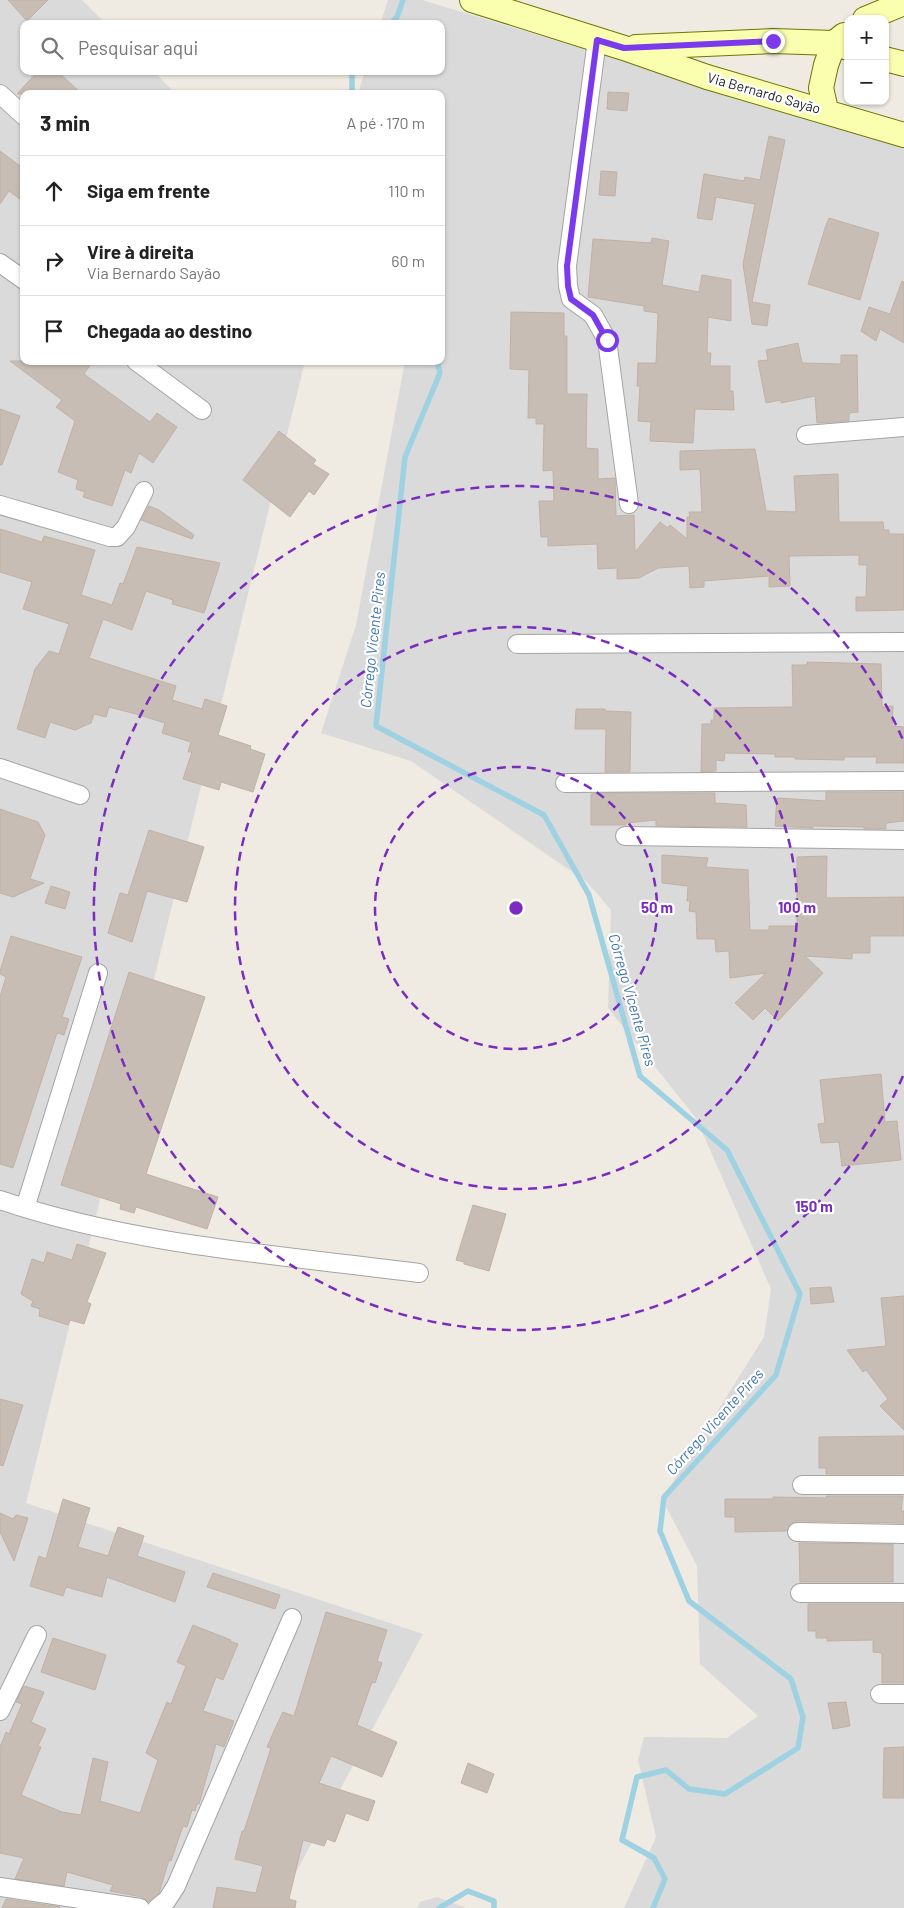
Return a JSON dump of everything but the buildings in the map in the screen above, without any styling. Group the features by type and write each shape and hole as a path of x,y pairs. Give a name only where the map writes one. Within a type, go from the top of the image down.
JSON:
{"main road":[{"name":"Via Bernardo Sayão","path":"472,0 624,48 707,77 826,110 904,135"},
{"path":"874,15 904,3"},
{"name":"Via Bernardo Sayão","path":"624,48 773,41 843,41"},
{"path":"826,110 820,88 826,65 843,41"},
{"path":"889,60 904,64"}],"street":[{"path":"597,40 567,266 568,286 571,299 593,315 607,340 629,504"},
{"path":"0,94 20,112"},
{"path":"0,263 20,277"},
{"path":"141,365 202,410"},
{"path":"806,435 904,427"},
{"path":"0,505 110,537 117,537 126,527 144,491"},
{"path":"517,644 904,642"},
{"path":"0,768 80,794"},
{"path":"565,783 904,781"},
{"path":"625,836 904,840"},
{"path":"24,1208 98,973"},
{"path":"0,1200 24,1208 117,1231 178,1242 419,1274"},
{"path":"802,1485 904,1486"},
{"path":"797,1532 904,1534"},
{"path":"800,1592 904,1593"},
{"path":"157,1908 167,1900 176,1886 292,1618"},
{"path":"0,1711 37,1635"},
{"path":"880,1694 904,1694"},
{"path":"0,1887 140,1908"}],"shaded area":[{"path":"0,0 82,0 102,20 20,20 20,75 157,75 172,90 20,90 20,365 304,365 26,1503 423,1634 277,1908 0,1908"},
{"path":"388,0 422,0 904,146 904,1908 624,1908 656,1837 638,1760 644,1737 727,1738 758,1716 700,1664 697,1566 662,1499 764,1337 771,1289 696,1118 608,1008 611,910 587,882 411,761 321,733 356,625 404,365 445,365 445,90 359,90 364,75 445,75 445,20 381,20"},
{"path":"437,1897 465,1908 417,1908 420,1902"}],"waterway":[{"name":"Córrego Vicente Pires","path":"394,20 397,17 403,0"},
{"name":"Córrego Vicente Pires","path":"352,75 352,90"},
{"name":"Córrego Vicente Pires","path":"438,365 440,373 405,457 376,726 544,815 589,895 640,1076 727,1150 800,1294 776,1375 664,1497 660,1531 689,1601 791,1679 803,1717 798,1748 725,1794 689,1789 666,1770 637,1777 622,1840 654,1858 665,1879 653,1908"},
{"name":"Córrego Vicente Pires","path":"439,1908 468,1891 494,1901 494,1908"}],"route":[{"path":"607,340 600,324 593,315 571,299 567,266 597,40 624,48 773,41"}]}
